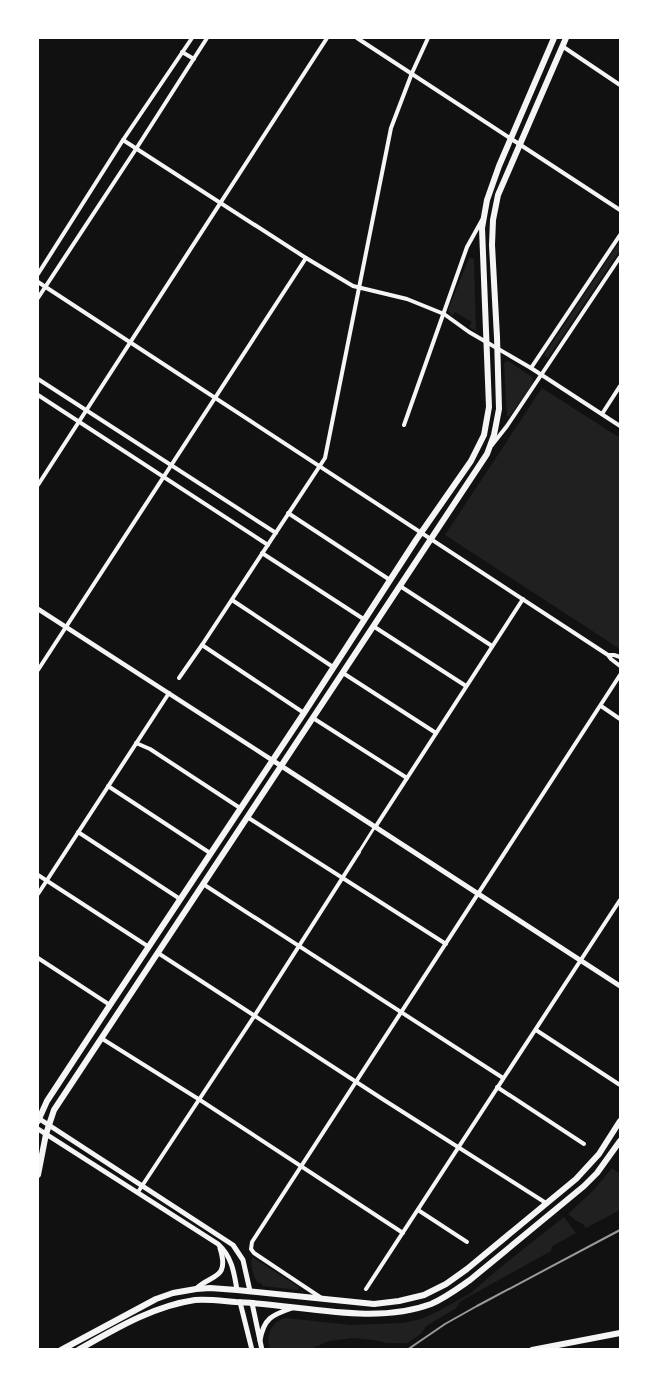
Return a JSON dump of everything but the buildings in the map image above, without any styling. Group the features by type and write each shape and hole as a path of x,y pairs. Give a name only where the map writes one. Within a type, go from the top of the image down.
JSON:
{"main road":[{"path":"262,1350 243,1260 233,1245 38,1119 47,1101 110,1005 479,448 489,407 483,217 491,186 554,38"},
{"path":"38,1175 48,1124 54,1110 399,585 478,470 491,445 499,409 493,220 498,195 566,38"},
{"path":"273,760 621,986"},
{"path":"61,1350 150,1302 173,1293 196,1289 250,1291 375,1304 399,1302 424,1295 446,1284 467,1269 587,1168 621,1120"},
{"path":"38,1129 224,1249 230,1260 252,1350"},
{"path":"78,1350 148,1313 173,1304 198,1300 366,1314 388,1314 431,1304 470,1280 557,1209 597,1173 621,1142"},
{"path":"546,1203 557,1209"},
{"path":"196,1289 202,1283 216,1278 220,1272 223,1258 218,1244"},
{"path":"260,1340 262,1329 268,1319 293,1307"},
{"path":"532,1350 621,1333"}],"street":[{"path":"38,274 192,38"},
{"path":"38,298 207,38"},
{"path":"38,485 327,38"},
{"path":"357,38 621,210"},
{"path":"179,678 325,458 391,128 428,38"},
{"path":"561,46 621,85"},
{"path":"182,52 194,59"},
{"path":"123,141 353,286 407,298 444,314 621,426"},
{"path":"405,425 467,247 483,217"},
{"path":"531,368 621,235"},
{"path":"491,445 507,426 621,257"},
{"path":"38,670 306,258"},
{"path":"38,282 422,532 608,655 621,666"},
{"path":"38,379 276,533"},
{"path":"602,414 621,386"},
{"path":"38,395 268,545"},
{"path":"288,513 390,580"},
{"path":"262,553 365,620"},
{"path":"399,585 492,646"},
{"path":"232,600 333,667"},
{"path":"138,1192 200,1100 523,600"},
{"path":"38,609 273,760"},
{"path":"373,626 466,686"},
{"path":"202,645 304,712"},
{"path":"608,655 621,657"},
{"path":"343,672 435,733"},
{"path":"325,1300 254,1253 252,1242 621,675"},
{"path":"38,894 169,693"},
{"path":"601,706 621,719"},
{"path":"313,718 407,778"},
{"path":"136,743 150,749 240,808"},
{"path":"108,786 211,854"},
{"path":"248,817 446,944"},
{"path":"78,832 180,899"},
{"path":"38,875 149,947"},
{"path":"203,884 503,1078"},
{"path":"366,1289 621,900"},
{"path":"158,953 546,1203"},
{"path":"38,958 110,1005"},
{"path":"536,1030 621,1085"},
{"path":"101,1038 402,1233"},
{"path":"497,1087 584,1144"},
{"path":"418,1210 467,1242"}],"shaded area":[{"path":"620,241 620,250 548,358 544,355"},
{"path":"469,258 474,259 476,331 469,327 472,322 455,312 452,316 448,310"},
{"path":"508,361 532,377 533,383 510,416 507,416 504,363"},
{"path":"542,388 620,438 620,649 445,535"},
{"path":"612,1168 620,1174 620,1210 586,1228 568,1214 593,1191"},
{"path":"564,1217 576,1233 552,1246 551,1251 461,1301 455,1309 426,1326 422,1333 407,1343 387,1343 353,1338 329,1341 311,1349 270,1349 270,1330 285,1318 352,1325 404,1323 439,1311 471,1293"},
{"path":"252,1257 299,1287 298,1290 263,1286 257,1282 252,1270"}],"railway":[{"path":"407,1350 445,1324 620,1230"}]}
